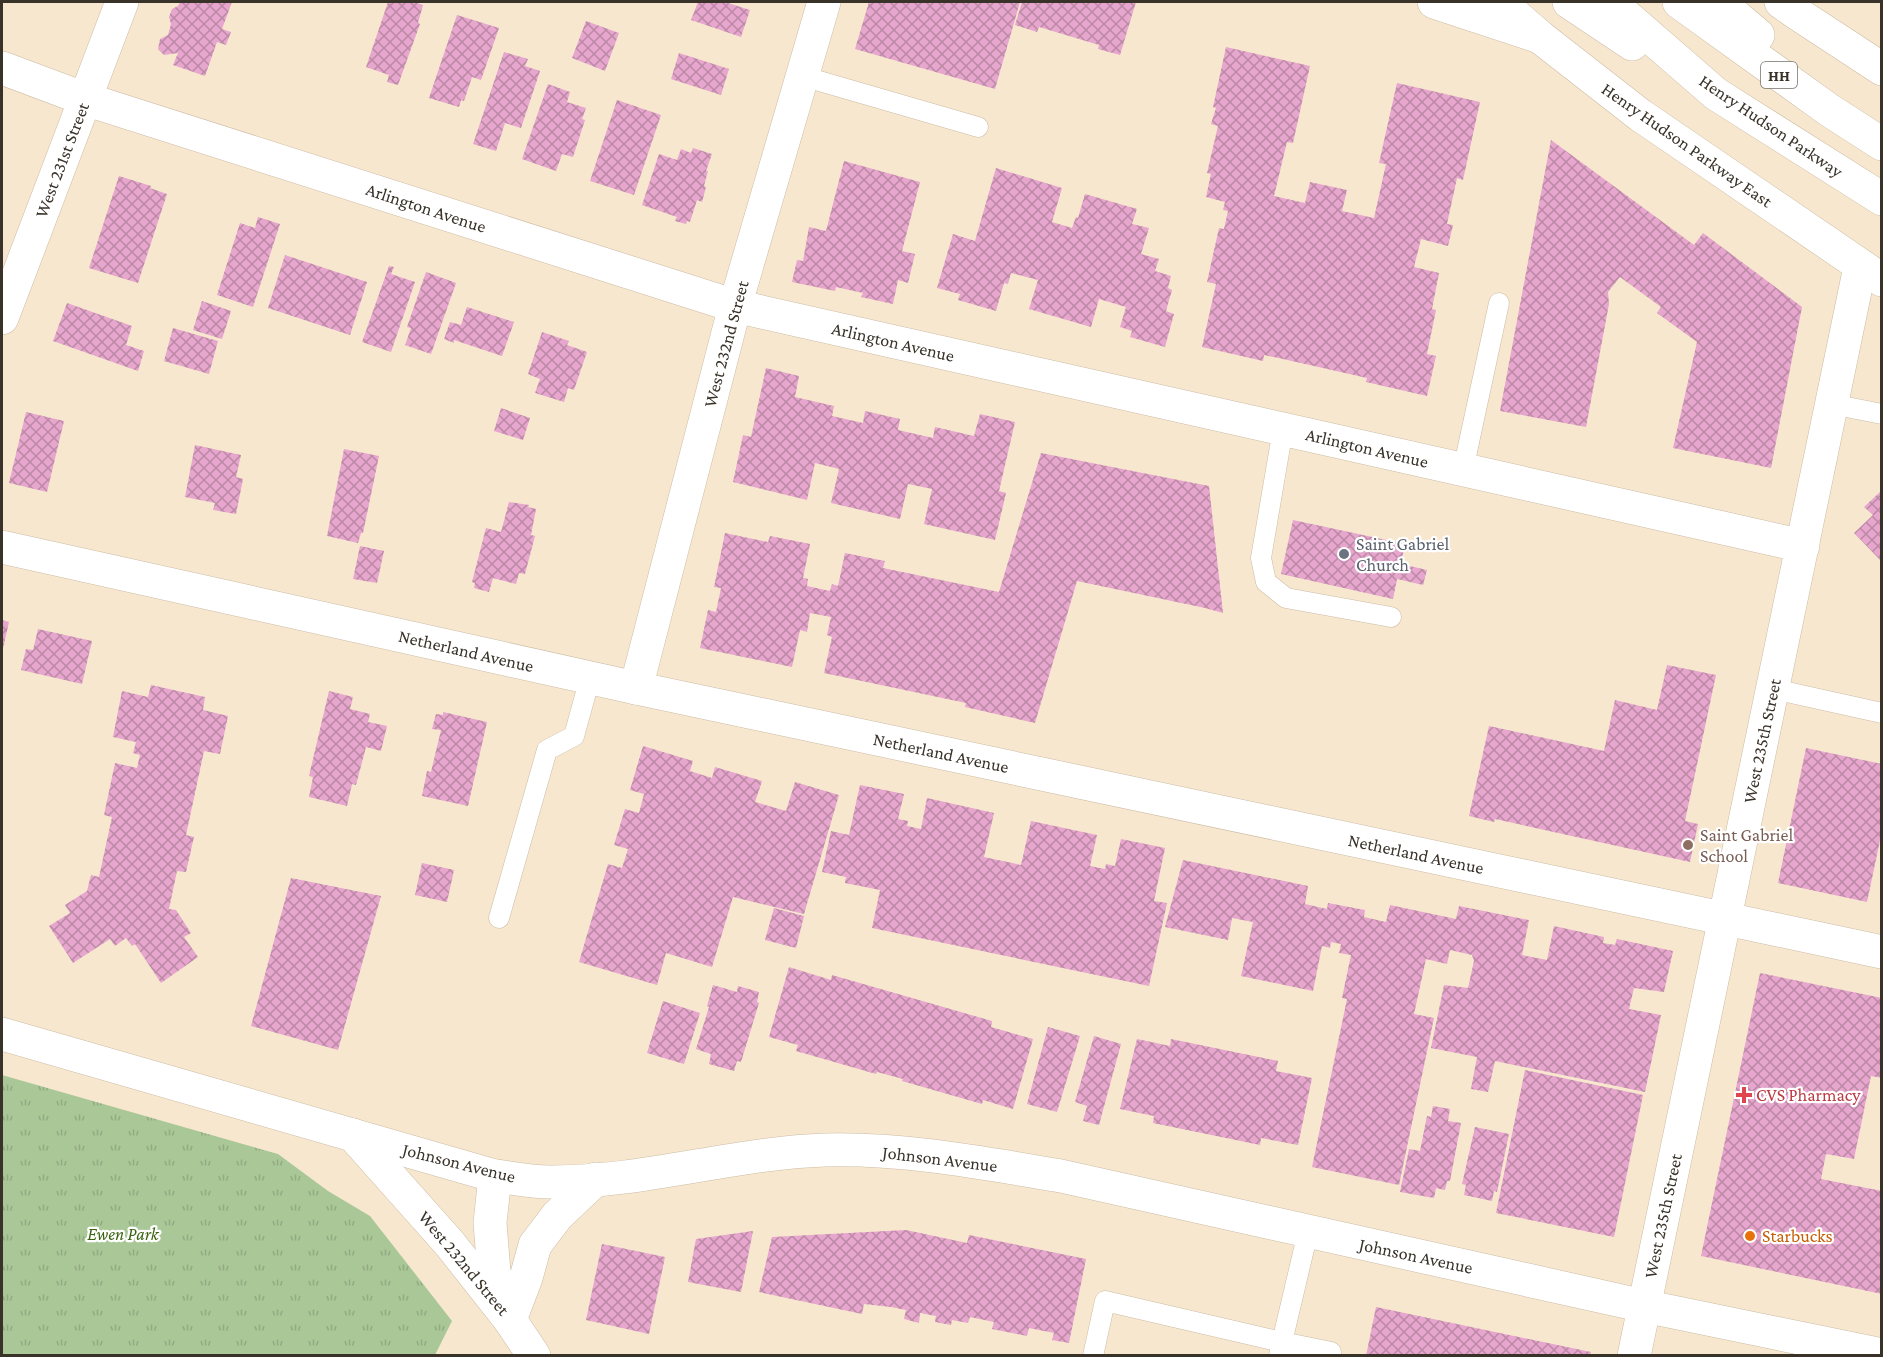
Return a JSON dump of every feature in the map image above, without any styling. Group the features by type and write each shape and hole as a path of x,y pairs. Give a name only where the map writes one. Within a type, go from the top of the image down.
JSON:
{"main road":[{"name":"West 231st Street","path":"2,318 122,2"},
{"name":"West 232nd Street","path":"636,688 735,306 824,2"},
{"path":"1434,2 1540,37"},
{"name":"Henry Hudson Parkway East","path":"1500,2 1540,37 1640,115 1871,273"},
{"path":"1569,2 1645,53 1716,94"},
{"name":"Henry Hudson Parkway","path":"1610,2 1716,94 1881,199"},
{"name":"HH","path":"1679,2 1829,111 1881,144"},
{"path":"1719,2 1789,60 1881,129"},
{"path":"1781,2 1798,15 1880,60"},
{"name":"Arlington Avenue","path":"2,68 85,99 735,306 1803,546"},
{"name":"West 235th Street","path":"1634,1356 1832,404 1871,273"},
{"name":"Netherland Avenue","path":"2,547 636,688 1881,951"},
{"name":"Johnson Avenue","path":"2,1034 495,1176 548,1182 596,1179 763,1156 825,1150 893,1152 982,1162 1061,1176 1644,1306 1881,1355"},
{"name":"West 232nd Street","path":"353,1135 450,1244 510,1320"},
{"path":"495,1176 490,1223 494,1272 510,1320 534,1356"},
{"name":"West 232nd Street","path":"510,1320 526,1278 535,1245 557,1216 596,1179"}],"lane":[{"path":"802,76 978,127"},
{"path":"1463,470 1498,303"},
{"path":"1832,404 1881,414"},
{"path":"1283,429 1261,558 1266,582 1286,598 1391,617"},
{"path":"499,918 547,750 574,736 590,678"},
{"path":"1773,689 1881,713"},
{"path":"1280,1349 1308,1232"},
{"path":"1093,1356 1105,1301 1280,1349 1330,1352"}],"green space":[{"name":"Ewen Park","path":"2,1075 278,1154 328,1191 370,1216 452,1321 435,1355 2,1355"}],"building":[{"path":"180,2 232,2 222,29 231,32 226,45 217,42 205,76 173,65 178,53 164,55 158,49 160,39 168,35 172,9"},
{"path":"388,2 414,2 423,5 418,23 420,24 398,85 387,82 389,75 366,67"},
{"path":"698,2 725,2 750,10 741,37 691,20"},
{"path":"869,2 1020,2 995,89 855,49"},
{"path":"1022,2 1136,2 1120,55 1098,49 1099,45 1039,27 1037,32 1015,25"},
{"path":"457,15 499,28 481,80 472,77 464,101 461,100 459,107 429,98"},
{"path":"586,21 619,33 605,71 572,58"},
{"path":"1226,47 1310,66 1293,143 1287,142 1274,196 1305,203 1310,182 1347,190 1342,211 1374,218 1386,164 1379,163 1397,83 1480,102 1463,180 1457,178 1447,224 1453,225 1448,246 1421,239 1414,267 1439,273 1432,309 1436,310 1427,354 1436,356 1427,396 1366,382 1367,378 1283,359 1264,355 1263,361 1202,347 1216,284 1207,282 1219,228 1224,229 1228,211 1223,210 1225,202 1206,197 1211,174 1207,173 1218,126 1211,124 1216,108 1213,107"},
{"path":"504,52 528,59 525,66 540,71 521,128 505,123 496,151 473,144"},
{"path":"679,53 729,69 721,95 671,79"},
{"path":"548,84 570,92 567,102 586,108 582,119 585,120 573,157 562,154 556,171 522,159"},
{"path":"617,100 661,115 634,195 590,181"},
{"path":"1551,140 1694,245 1703,233 1802,307 1771,468 1673,448 1697,342 1657,313 1661,307 1620,277 1608,292 1609,304 1586,427 1500,411"},
{"path":"693,148 712,154 706,171 708,171 704,186 706,187 702,202 697,200 690,222 687,221 686,224 675,221 677,217 642,205 659,154 677,160 681,149 691,153"},
{"path":"844,161 920,182 902,251 915,254 908,283 898,280 893,304 861,297 863,293 836,287 835,291 792,282 797,260 803,261 809,227 826,231"},
{"path":"996,168 1062,188 1052,222 1072,228 1076,217 1078,218 1085,194 1137,209 1132,224 1149,228 1141,254 1159,259 1155,271 1171,276 1168,288 1172,290 1166,311 1174,314 1165,347 1130,337 1132,331 1120,327 1126,307 1099,299 1091,327 1029,309 1038,280 1011,273 1008,284 1004,283 996,311 958,300 960,294 937,288 953,234 975,241"},
{"path":"119,176 151,186 150,188 167,194 138,283 89,268"},
{"path":"258,217 280,224 253,307 217,295 240,223 255,228"},
{"path":"285,255 367,282 350,335 268,308"},
{"path":"389,266 394,267 391,274 415,282 391,352 362,342"},
{"path":"426,272 456,283 431,354 405,345 411,328 407,327"},
{"path":"202,301 231,311 222,339 193,330"},
{"path":"67,303 132,326 126,345 144,351 138,371 53,341"},
{"path":"467,307 514,322 502,356 454,340 454,343 444,339 450,322 461,325"},
{"path":"173,328 218,341 209,374 164,361"},
{"path":"542,332 569,341 567,345 587,352 574,390 568,388 564,402 535,393 540,379 528,374"},
{"path":"766,368 799,376 795,397 834,406 832,416 863,423 865,411 900,419 898,430 933,438 935,427 974,436 980,414 1015,422 999,491 1006,493 995,540 924,524 932,489 908,484 900,519 831,503 839,469 815,463 807,500 733,482 743,435 751,437"},
{"path":"501,408 530,418 523,440 494,431"},
{"path":"26,412 64,421 47,492 9,483"},
{"path":"195,445 241,455 236,477 243,479 236,514 213,510 215,503 185,497"},
{"path":"344,449 379,456 363,533 358,543 327,536"},
{"path":"1041,453 1209,486 1223,613 1077,581 1035,723 965,707 966,703 824,673 832,637 827,635 831,617 810,613 807,632 800,630 792,667 700,648 708,610 716,612 721,588 714,587 725,533 768,542 770,536 810,544 803,578 808,579 807,586 830,591 832,584 838,586 845,553 885,561 883,568 999,592"},
{"path":"1882,490 1882,562 1854,533 1873,515 1864,507"},
{"path":"509,502 529,505 528,507 536,509 531,535 535,536 525,574 519,573 516,584 493,578 489,592 474,588 475,583 472,582 486,528 501,532"},
{"name":"Saint Gabriel Church","path":"1293,520 1405,544 1401,564 1427,570 1423,585 1397,579 1393,599 1281,574"},
{"path":"360,546 384,551 377,583 353,579"},
{"path":"2,620 9,622 2,653"},
{"path":"38,629 92,641 82,684 21,670 26,649 33,650"},
{"path":"1667,665 1716,675 1685,821 1698,824 1690,862 1495,819 1494,822 1469,816 1489,726 1604,751 1615,700 1657,710"},
{"path":"151,685 205,697 203,710 228,716 220,754 204,751 186,835 194,837 186,872 177,871 169,909 176,910 191,933 184,937 198,957 161,983 135,944 132,946 126,938 115,946 110,939 73,963 49,926 70,913 65,905 87,891 91,875 99,877 112,817 104,815 115,763 137,768 140,755 133,753 136,742 113,737 122,691 148,697"},
{"path":"329,691 353,697 350,709 370,714 368,722 387,726 381,751 366,747 356,785 352,784 347,806 309,797 313,777 309,776"},
{"path":"443,712 487,722 468,806 422,796 427,771 431,772 441,730 432,729 436,714 443,715"},
{"path":"643,746 693,761 690,771 712,778 715,767 762,781 755,802 786,811 795,782 839,795 804,914 733,897 712,967 666,953 657,985 579,962 608,864 622,868 628,849 614,845 625,809 639,813 644,794 630,790"},
{"path":"1806,748 1882,764 1882,831 1867,902 1778,883"},
{"path":"860,785 904,794 898,819 908,821 907,826 921,829 927,798 994,813 984,857 1021,865 1031,821 1097,835 1090,866 1105,869 1106,864 1115,866 1121,839 1165,848 1154,901 1167,903 1149,986 872,928 880,890 845,883 846,877 822,872 831,831 849,835"},
{"path":"1183,860 1308,886 1305,904 1327,909 1328,903 1365,910 1364,917 1386,922 1390,905 1456,919 1459,906 1529,920 1522,955 1547,960 1554,926 1604,937 1603,943 1615,945 1617,939 1673,951 1664,992 1634,988 1629,1009 1661,1015 1645,1092 1495,1061 1488,1092 1471,1089 1477,1057 1431,1048 1444,985 1468,988 1474,961 1472,955 1450,950 1447,964 1426,959 1414,1014 1434,1018 1399,1185 1312,1167 1347,999 1342,998 1351,955 1339,953 1341,944 1331,942 1330,948 1322,946 1313,991 1241,976 1253,922 1232,918 1228,940 1165,927"},
{"path":"422,863 454,870 447,902 415,895"},
{"path":"291,878 381,896 338,1050 251,1026"},
{"path":"774,908 804,916 796,948 765,940"},
{"path":"789,967 831,980 832,975 992,1021 991,1027 1033,1039 1013,1109 983,1100 982,1104 902,1081 903,1079 877,1072 876,1074 796,1051 798,1045 769,1037"},
{"path":"1760,973 1882,998 1882,1078 1871,1076 1854,1159 1826,1154 1821,1179 1882,1191 1882,1294 1701,1256"},
{"path":"713,985 737,992 738,986 759,992 757,1002 759,1003 741,1062 737,1061 734,1071 709,1064 711,1054 696,1049"},
{"path":"663,1001 700,1013 684,1064 647,1053"},
{"path":"1048,1027 1080,1036 1057,1112 1027,1104"},
{"path":"1094,1036 1121,1044 1099,1125 1083,1121 1087,1106 1075,1102"},
{"path":"1137,1039 1170,1046 1171,1039 1278,1061 1276,1071 1312,1078 1298,1145 1261,1138 1260,1145 1153,1123 1154,1116 1120,1109"},
{"path":"1525,1070 1643,1095 1614,1237 1496,1213"},
{"path":"1433,1106 1450,1109 1448,1121 1461,1123 1450,1181 1447,1181 1445,1190 1436,1188 1434,1198 1400,1192 1409,1149 1420,1151 1427,1116 1431,1117"},
{"path":"1475,1127 1509,1134 1497,1192 1494,1191 1492,1201 1464,1195 1466,1185 1462,1184"},
{"path":"906,1230 967,1243 969,1235 1086,1259 1069,1343 1052,1340 1054,1333 1029,1328 1027,1336 992,1329 994,1322 970,1317 968,1323 952,1320 951,1325 935,1322 936,1316 920,1313 919,1323 904,1319 906,1310 891,1307 864,1304 862,1314 759,1292 772,1237"},
{"path":"753,1231 741,1292 688,1282 696,1239"},
{"path":"602,1244 665,1257 649,1334 586,1320"},
{"path":"1376,1307 1591,1352 1590,1356 1366,1356"}],"place":[{"name":"Saint Gabriel Church","path":"1344,554"},
{"name":"Saint Gabriel School","path":"1688,845"},
{"name":"CVS Pharmacy","path":"1744,1095"},
{"name":"Starbucks","path":"1750,1236"}]}
